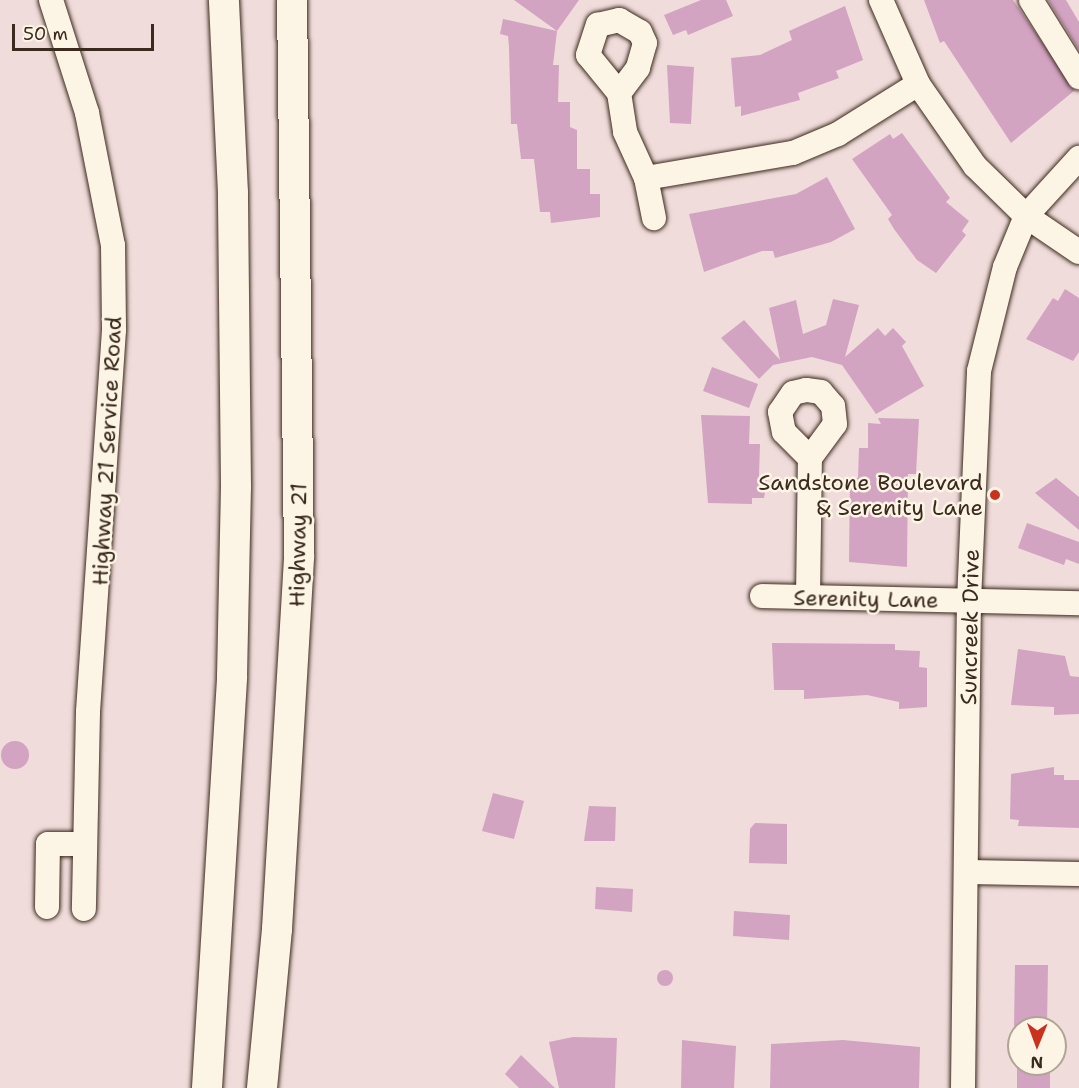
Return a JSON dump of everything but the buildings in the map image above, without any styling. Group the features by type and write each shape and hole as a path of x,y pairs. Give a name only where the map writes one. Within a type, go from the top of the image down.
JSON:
{"main road":[{"path":"207,1088 232,677 236,487 233,205 224,0"},
{"name":"Highway 21","path":"262,1088 277,929 299,556 292,0"}],"street":[{"name":"Highway 21 Service Road","path":"51,0 87,113 113,245 114,330 88,712 84,909"},
{"path":"881,0 918,84 975,166 1026,216 1079,252"},
{"path":"1031,0 1079,77"},
{"path":"646,178 751,164 793,153 838,134 918,84"},
{"path":"619,93 625,132 646,178 654,218"},
{"name":"Suncreek Drive","path":"963,1088 969,601 979,371 1005,267 1026,216 1079,158"},
{"path":"808,597 810,458"},
{"name":"Serenity Lane","path":"762,596 1079,603"},
{"path":"47,907 48,844 85,844"},
{"path":"967,872 1079,874"}],"place":[{"name":"Sandstone Boulevard & Serenity Lane","path":"995,495"}]}
